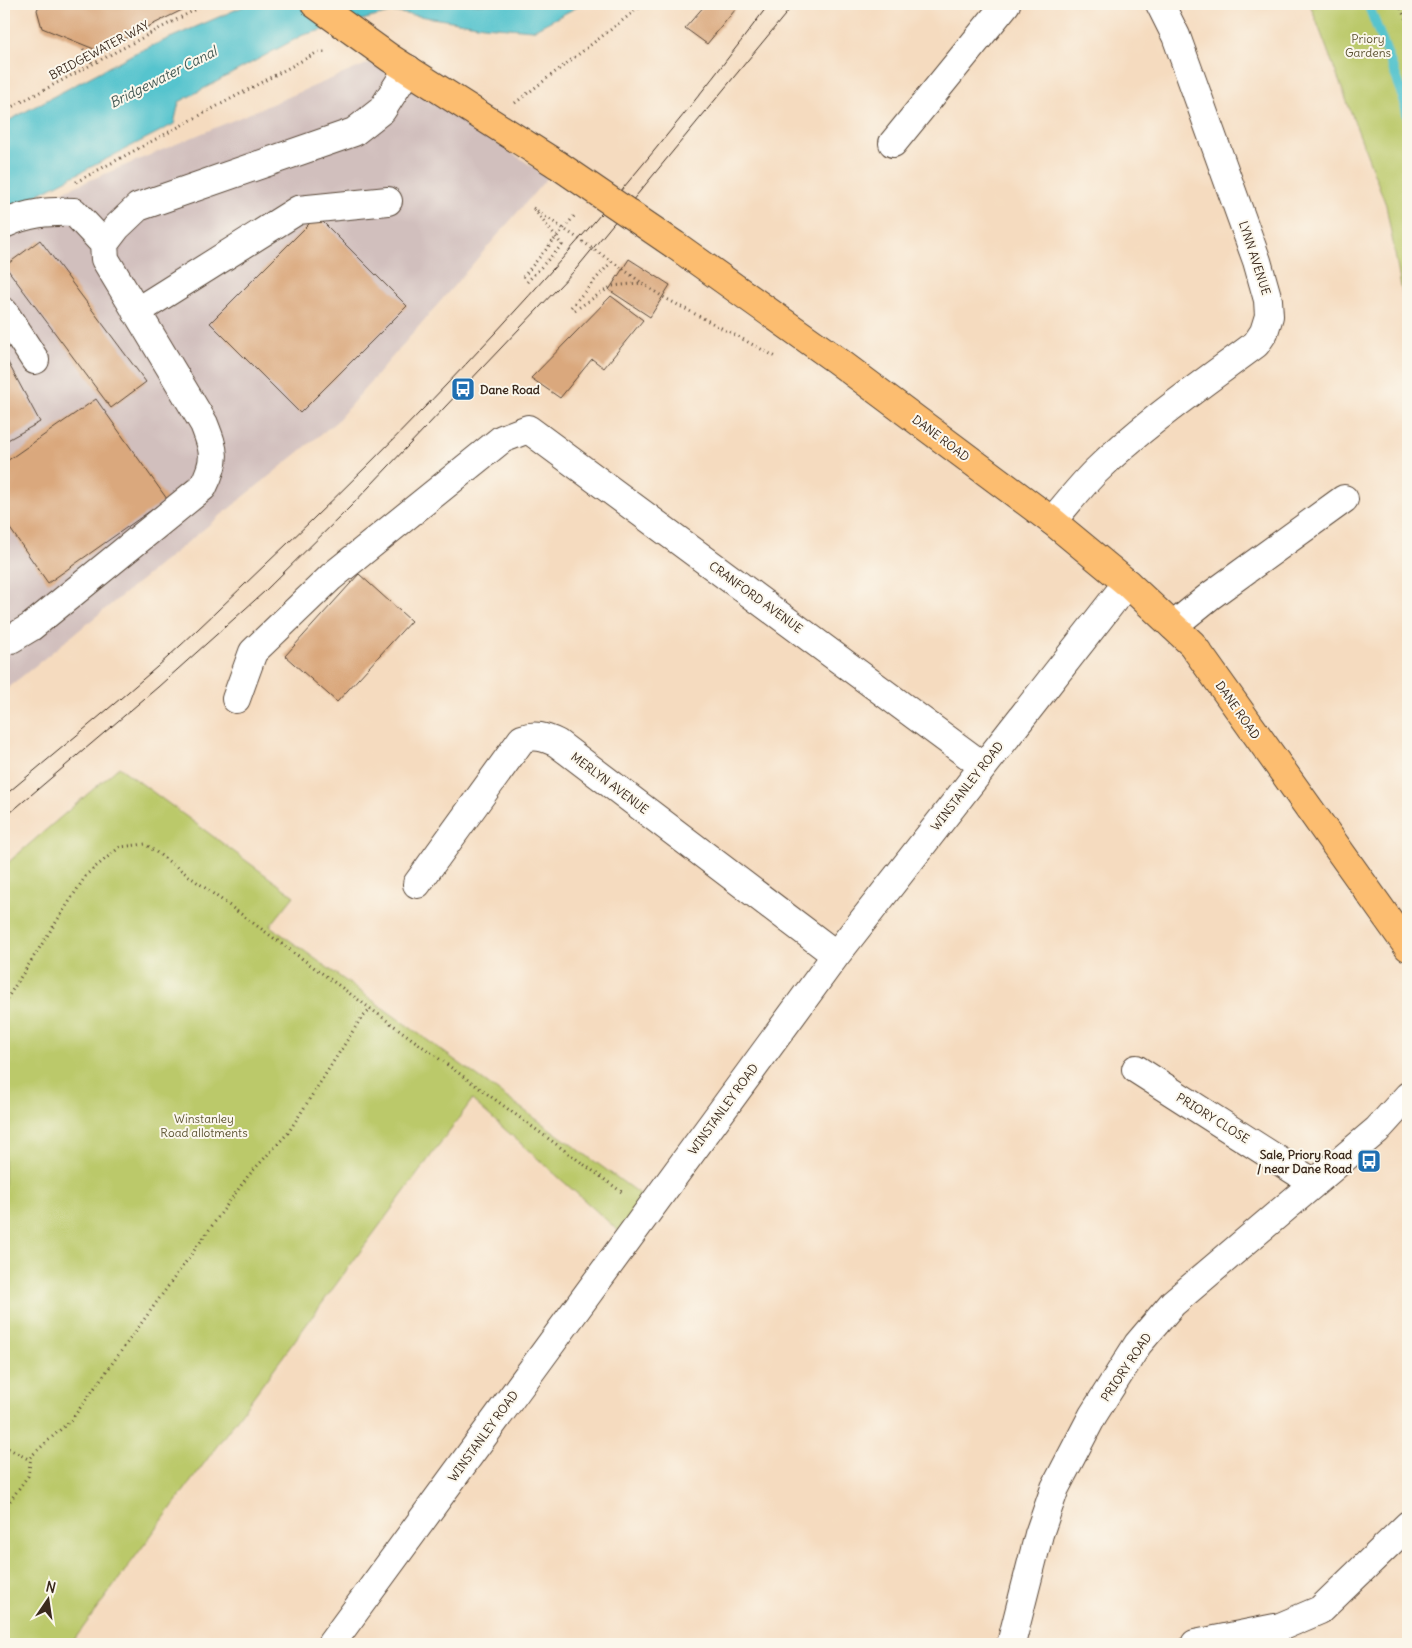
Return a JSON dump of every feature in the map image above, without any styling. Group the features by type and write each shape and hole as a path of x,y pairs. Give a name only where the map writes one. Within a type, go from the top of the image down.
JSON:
{"main road":[{"name":"DANE ROAD","path":"315,4 408,69 558,164 835,359 1052,521 1127,583 1192,644 1408,947"}],"street":[{"path":"893,143 1006,4"},
{"name":"LYNN AVENUE","path":"1052,521 1094,472 1154,421 1256,344 1264,332 1269,316 1268,300 1257,261 1176,36 1160,4"},
{"path":"104,244 117,227 138,207 354,132 382,110 408,69"},
{"path":"136,312 298,210 388,201"},
{"path":"4,224 20,216 43,211 74,212 104,244 105,259 204,424 212,445 213,466 203,487 31,627 10,639 4,637"},
{"path":"4,312 35,360"},
{"name":"CRANFORD AVENUE","path":"236,699 253,652 331,577 502,439 528,429 983,766"},
{"path":"1173,626 1210,596 1344,500"},
{"name":"WINSTANLEY ROAD","path":"330,1644 836,955 1127,583"},
{"name":"MERLYN AVENUE","path":"417,884 522,738 531,735 543,736 557,743 836,955"},
{"name":"PRIORY CLOSE","path":"1136,1070 1314,1183"},
{"name":"PRIORY ROAD","path":"1010,1644 1039,1534 1055,1488 1094,1415 1138,1344 1173,1303 1377,1130 1408,1096"},
{"path":"1195,1644 1280,1627 1320,1610 1408,1525"}],"path":[{"name":"BRIDGEWATER WAY","path":"4,111 204,4"},
{"path":"491,122 644,4"},
{"path":"1399,4 1408,24"},
{"path":"83,50 92,63"},
{"path":"74,183 318,52 336,51"},
{"path":"527,282 562,245 533,208 662,297 785,362"},
{"path":"522,277 554,240"},
{"path":"571,307 611,262"},
{"path":"575,310 612,286 642,283"},
{"path":"4,1003 87,874 120,847 146,844 648,1212"},
{"path":"4,1446 28,1459 72,1419 248,1176 288,1133 360,1020 371,1009"},
{"path":"4,1508 28,1476 32,1456"}],"shaded area":[{"path":"374,61 548,177 336,422 4,691 4,221 57,194"}],"green space":[{"name":"Priory Gardens","path":"1310,4 1408,4 1408,325 1386,205"},
{"name":"Winstanley Road allotments","path":"119,767 294,896 270,926 641,1195 621,1233 472,1100 71,1644 4,1644 4,866"}],"water":[{"name":"Bridgewater Canal","path":"249,4 583,4 533,30 484,26 393,12 303,35 179,102 174,124 4,212 4,123 133,54"}],"building":[{"path":"40,4 180,4 182,10 99,51 42,28 37,10"},
{"path":"706,4 740,4 707,44 685,28"},
{"path":"317,216 407,306 300,413 210,323"},
{"path":"40,240 146,382 111,408 5,266"},
{"path":"629,259 670,285 650,317 609,290"},
{"path":"611,296 643,320 604,368 592,359 560,398 531,378"},
{"path":"4,355 40,422 4,442"},
{"path":"96,399 167,499 48,583 4,520 4,463"},
{"path":"359,574 411,621 337,702 285,656"}],"waterway":[{"path":"1368,4 1402,92 1408,118"}],"tram line":[{"path":"4,796 171,655 334,499 466,364 592,225 653,153 769,4"},
{"path":"4,818 158,687 264,592 351,506 576,269 794,4"}],"place":[{"name":"Dane Road","path":"463,389"},
{"name":"Sale, Priory Road / near Dane Road","path":"1369,1161"}]}
